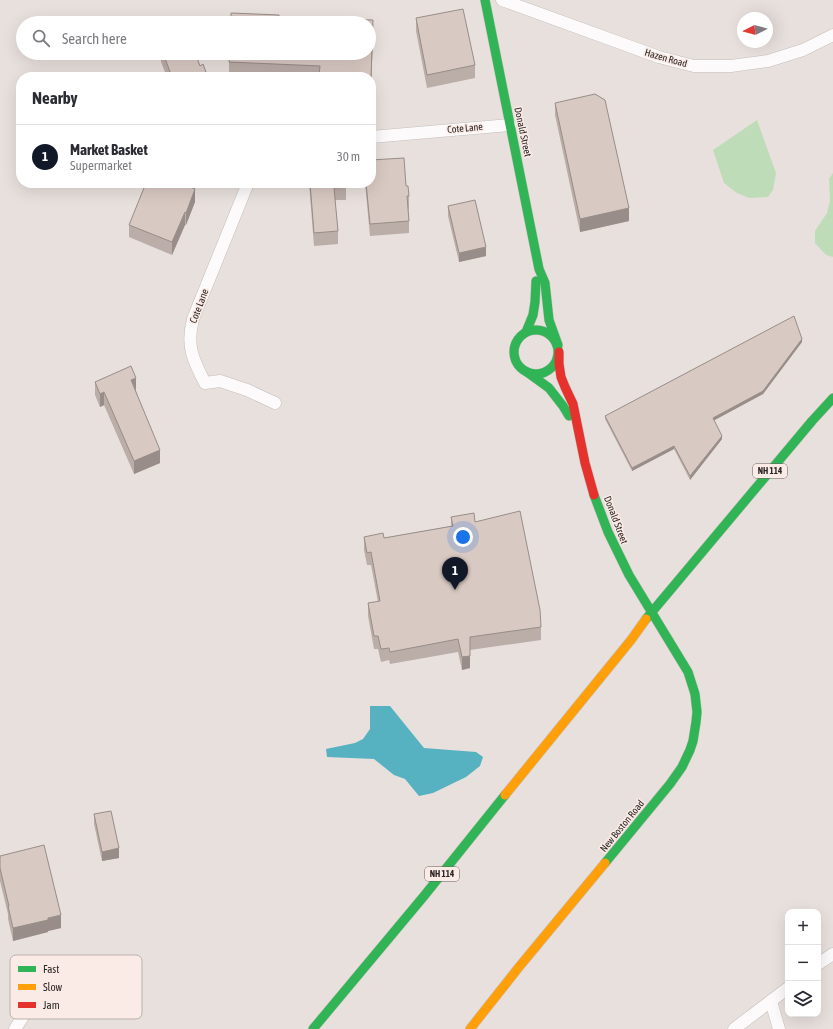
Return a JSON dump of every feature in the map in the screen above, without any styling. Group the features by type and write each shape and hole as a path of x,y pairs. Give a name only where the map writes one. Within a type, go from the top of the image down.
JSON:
{"street":[{"name":"Donald Street","path":"485,0 539,269 545,283 549,320 558,348 560,372 572,402 588,472 608,534 624,567 651,612"},
{"name":"Hazen Road","path":"502,0 652,55 694,66 731,66 768,61 803,50 833,35"},
{"name":"Cote Lane","path":"376,137 510,125"},
{"name":"Cote Lane","path":"246,188 193,319 190,332 190,345 192,356 205,383 220,381 247,390 275,404"},
{"name":"Donald Street","path":"539,269 535,284 533,315 526,332 521,335 517,341 514,348 514,355 516,362 521,368 549,388 563,406 578,430"},
{"path":"526,332 535,329 549,333 554,338 558,348 557,359 554,366 548,371 541,374 527,372"},
{"name":"NH 114","path":"313,1029 424,896 631,640 651,612 833,398"},
{"name":"New Boston Road","path":"470,1029 490,1002 591,882 670,784 682,767 691,747 697,709 690,676 684,663 651,612"},
{"path":"821,962 833,954"},
{"path":"734,1029 785,990"},
{"path":"772,1001 779,1029"},
{"path":"15,1029 21,1019"}],"green space":[{"path":"757,120 776,173 773,190 768,197 749,198 737,193 724,183 713,150"},
{"path":"833,173 833,257 826,255 815,243 815,231 827,213 830,201 829,179"}],"water":[{"path":"370,706 390,706 424,748 476,752 483,757 480,766 466,777 433,793 419,796 405,779 394,775 374,759 327,757 326,749 355,743 363,739 370,729"}],"building":[{"path":"463,9 475,65 427,75 416,18"},
{"path":"231,13 279,15 279,16 231,16"},
{"path":"166,60 198,60 200,66 203,64 206,72 170,72"},
{"path":"229,60 372,60 371,72 319,72 320,66 229,62"},
{"path":"595,94 605,100 629,208 580,219 555,103"},
{"path":"404,158 406,186 408,186 409,196 407,196 409,221 370,224 366,188 376,188 376,160"},
{"path":"144,188 195,189 186,213 185,212 172,242 129,225"},
{"path":"310,188 334,188 338,231 314,233"},
{"path":"475,200 486,247 459,253 448,206"},
{"path":"794,316 802,339 763,391 713,418 722,436 690,476 674,446 632,468 605,416"},
{"path":"131,366 136,378 131,380 160,450 134,461 104,392 100,394 95,382"},
{"path":"520,511 540,610 541,627 470,637 470,656 462,657 458,639 390,652 389,648 381,649 378,636 374,636 368,603 380,601 371,552 367,553 364,537 383,533 384,538 453,526 451,517 474,513 475,522"},
{"path":"111,811 119,848 102,852 94,814"},
{"path":"44,845 61,915 48,918 48,920 13,928 0,868 0,856"}],"traffic: fast":[{"path":"485,0 539,269 545,283 549,320 558,345"},
{"path":"526,332 533,315 536,281"},
{"path":"532,330 540,330 545,331 552,336 557,343 558,352 557,361 552,368 545,373 532,374 524,371 517,364 514,356 514,348 517,340 524,333 532,330"},
{"path":"527,372 549,388 569,416"},
{"path":"646,619 833,398"},
{"path":"594,495 608,532 629,575 688,672 695,694 697,712 693,741 682,767 670,784 605,863"},
{"path":"313,1029 424,896 505,795"}],"traffic: slow":[{"path":"505,795 631,640 646,619"},
{"path":"470,1029 605,863"}],"traffic: jam":[{"path":"559,352 561,377 573,404 585,463 594,495"}],"place":[{"name":"Market Basket","path":"455,590"}]}
